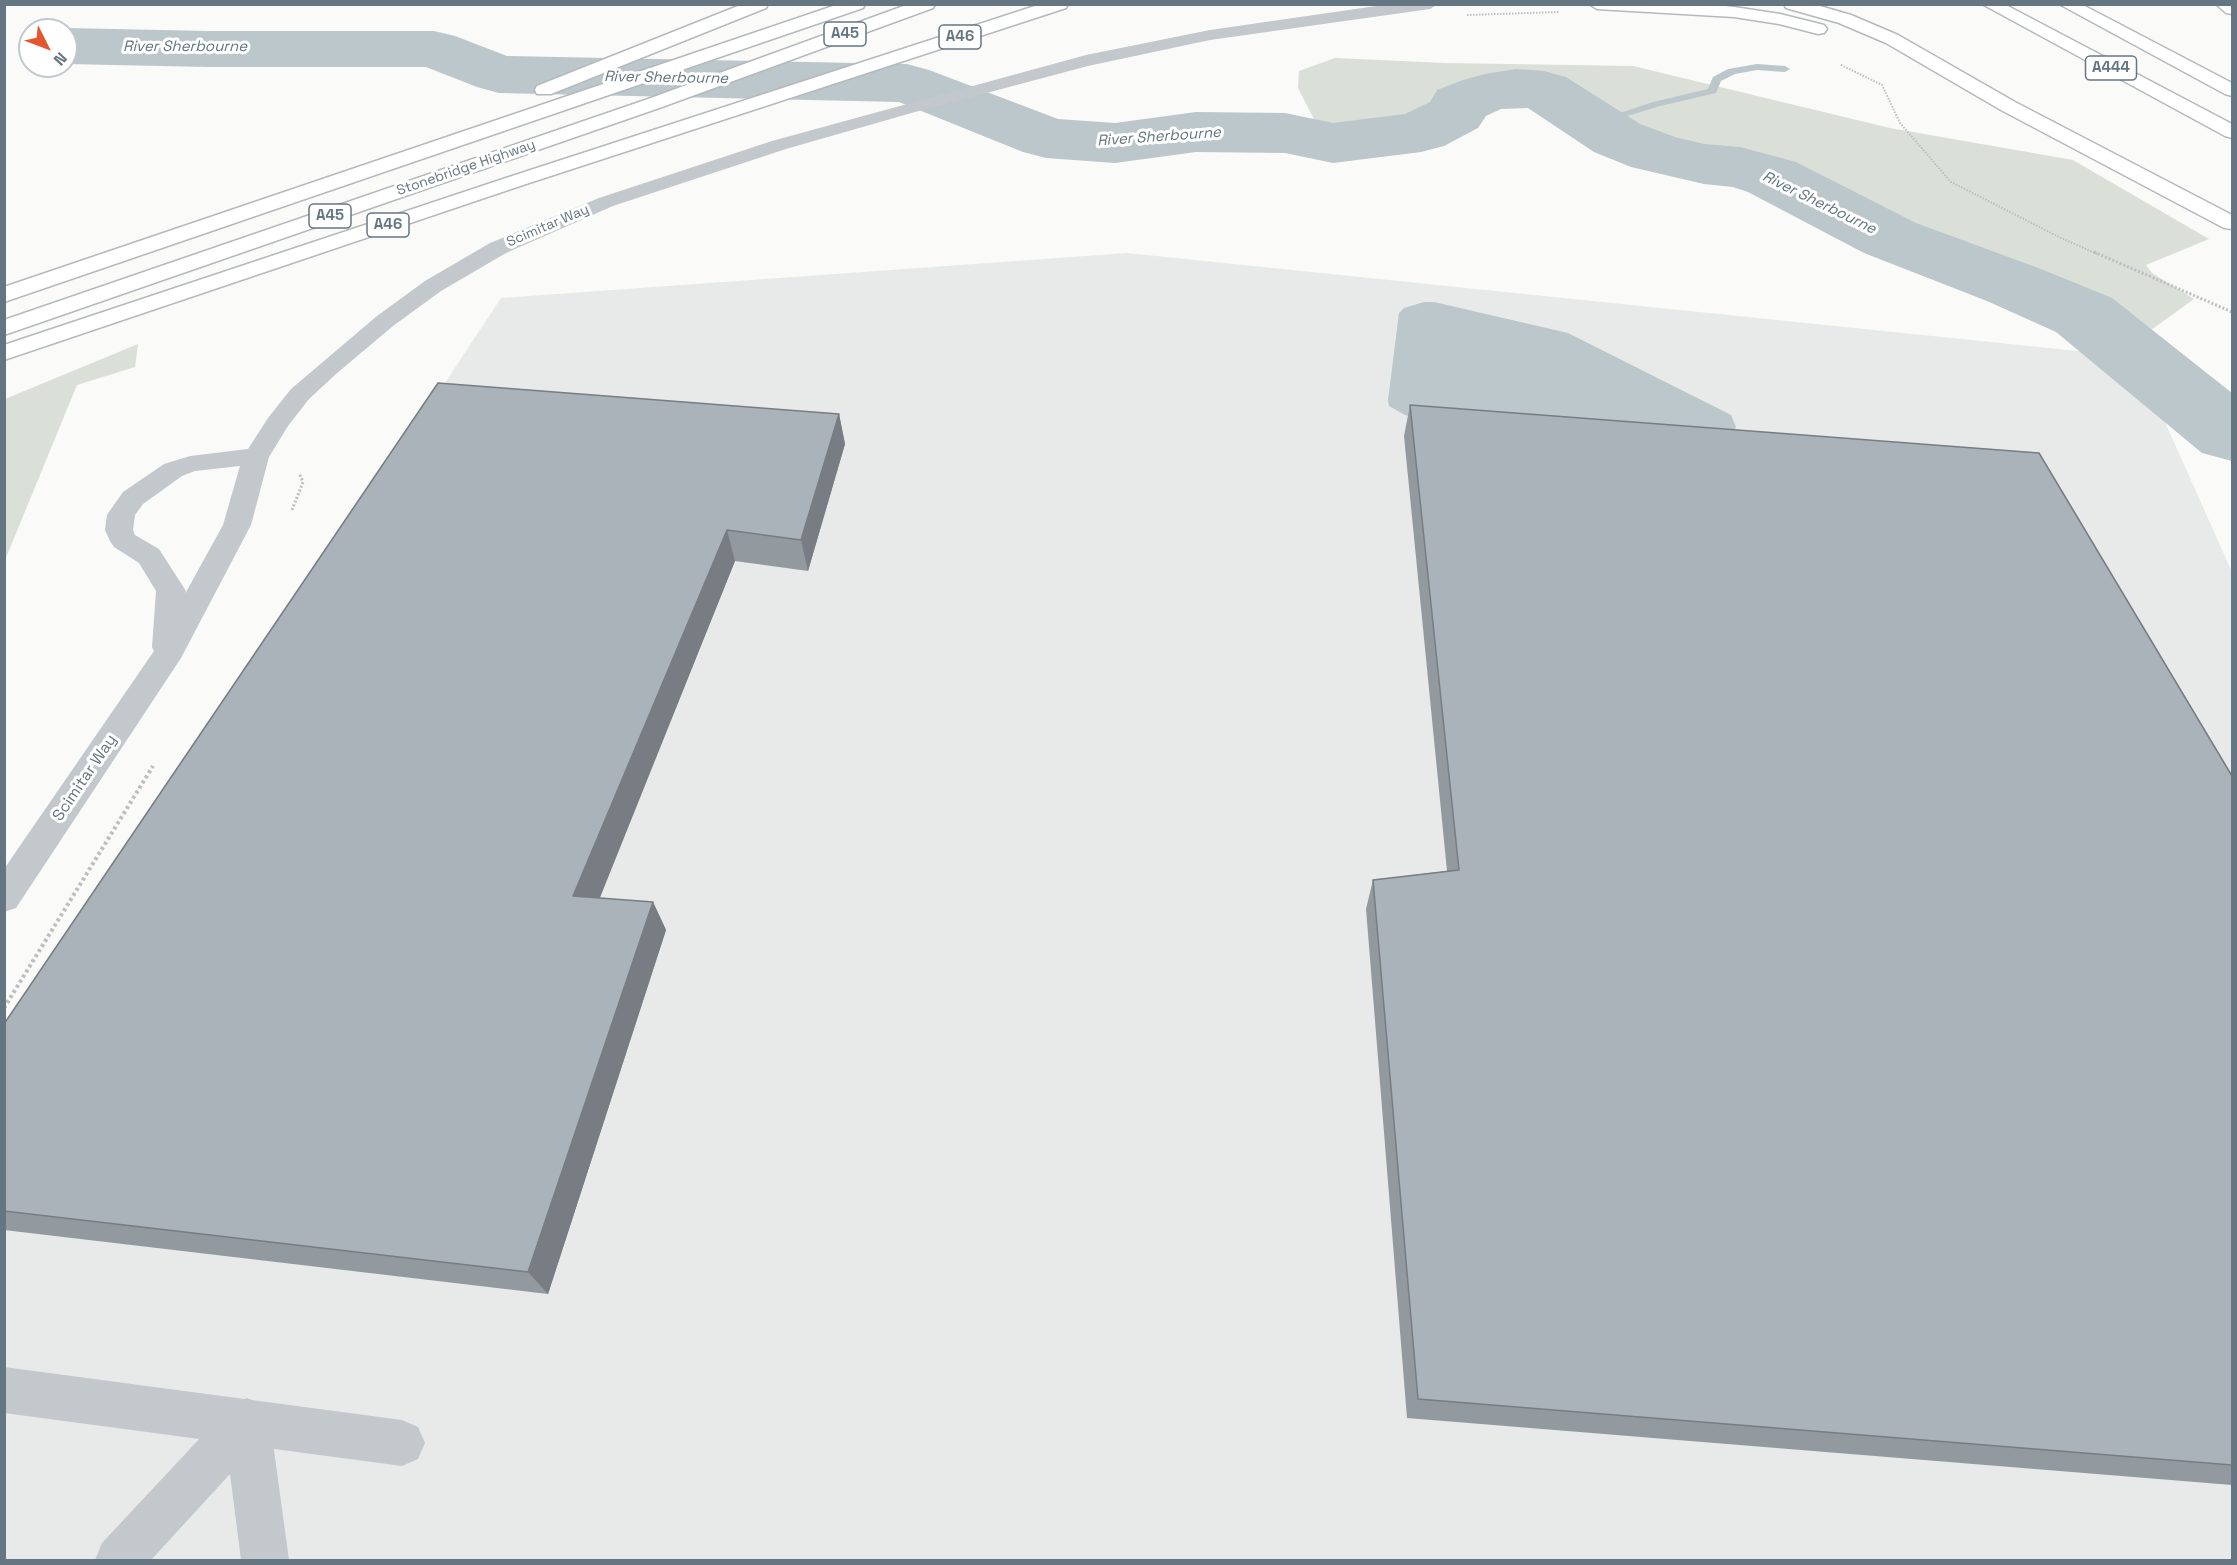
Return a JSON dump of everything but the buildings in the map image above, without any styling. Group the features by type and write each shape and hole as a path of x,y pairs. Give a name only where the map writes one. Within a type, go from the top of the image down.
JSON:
{"highway":[{"path":"4,279 526,96 760,4"},
{"name":"Stonebridge Highway","path":"4,295 857,4"},
{"name":"Stonebridge Highway","path":"4,328 655,103 927,4"},
{"name":"A46","path":"4,353 1060,4"},
{"path":"1597,4 1671,7 1763,16 1817,28 1866,45 1926,59"},
{"path":"1792,4 1865,27 1892,39 2008,106 2232,223"},
{"name":"A444","path":"1990,4 2232,132"},
{"name":"A444","path":"2067,4 2232,90"},
{"path":"2224,4 2232,9"}],"street":[{"name":"Scimitar Way","path":"4,898 166,658 237,525 256,457 283,415 300,394 327,369 394,314 434,286 498,248 606,202 778,145 908,108 1086,61 1210,35 1430,4"},
{"name":"Scimitar Way","path":"166,658 171,591 149,556 124,541 119,530 121,515 133,498 173,470 190,464 256,457"},
{"path":"4,1390 402,1443"},
{"path":"119,1560 247,1421"},
{"path":"247,1421 265,1560"}],"path":[{"path":"1840,65 1882,85 1900,123 1951,182 2058,237 2232,312"},
{"path":"286,517 298,499 303,482 297,468"},
{"path":"4,1008 158,758"}],"shaded area":[{"path":"1335,58 1445,63 1633,66 1890,128 2073,160 2209,239 2146,265 2152,273 2194,299 2151,330 2101,316 2013,272 1861,212 1793,173 1745,157 1689,155 1644,143 1616,126 1601,109 1584,96 1561,84 1531,79 1498,80 1457,90 1447,108 1408,124 1338,135 1318,127 1298,88 1299,71"},
{"path":"1127,253 2136,357 2232,572 2232,1560 5,1560 4,1078 262,660 501,298"},
{"path":"1424,302 1434,302 1568,333 1731,415 1736,427 1734,431 1416,418 1405,415 1389,406 1388,400 1399,313 1404,308"},
{"path":"138,344 135,367 77,385 5,560 5,399"}],"waterway":[{"name":"River Sherbourne","path":"78,46 434,49 499,74 907,83 993,115 1046,138 1115,143 1196,132 1285,133 1333,143 1421,132 1455,114 1460,104 1485,93 1516,88 1544,90 1617,138 1655,153 1704,164 1740,167 1772,177 1890,238 2014,285 2084,315 2232,435"},
{"path":"1595,123 1657,104 1712,91 1717,79 1732,71 1757,67 1785,69"}]}
